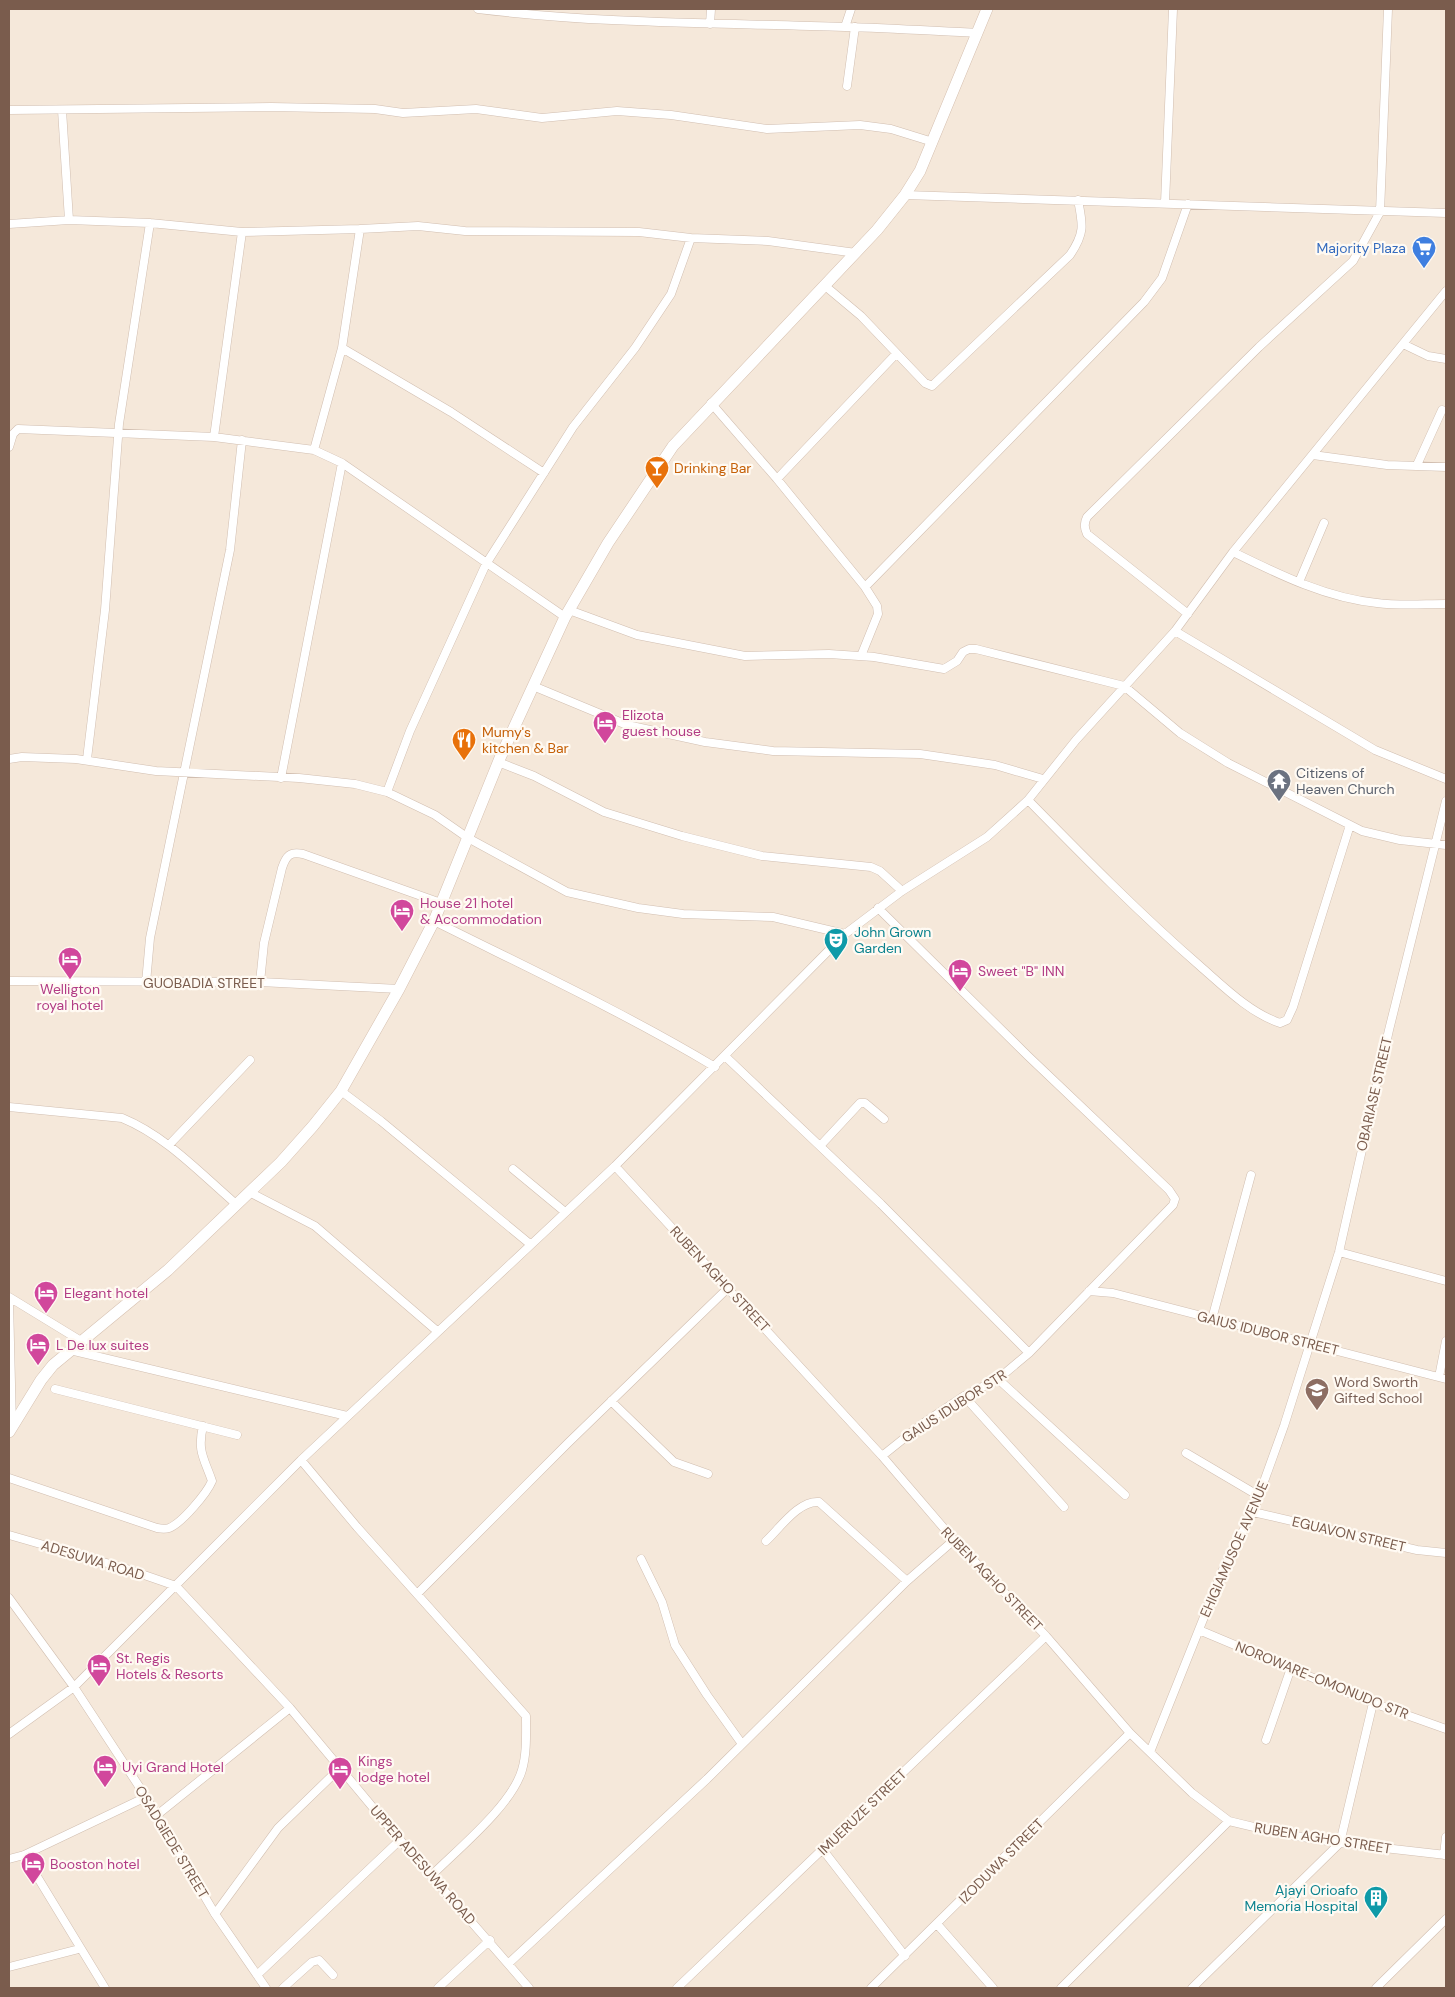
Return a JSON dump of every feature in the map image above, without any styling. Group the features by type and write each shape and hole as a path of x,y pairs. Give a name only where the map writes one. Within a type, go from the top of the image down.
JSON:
{"street":[{"path":"478,9 533,16 978,33"},
{"path":"710,24 711,9"},
{"path":"845,27 851,9"},
{"path":"10,1429 41,1380 70,1350 168,1270 294,1148 341,1091 399,989 434,921 498,762 567,614 608,542 673,446 711,403 856,253 906,195 933,142 988,9"},
{"path":"1165,203 1173,9"},
{"path":"1188,614 1087,534 1084,528 1087,517 1259,348 1353,261 1380,212 1388,9"},
{"path":"847,86 855,27"},
{"path":"9,110 271,107 375,109 403,113 476,109 542,118 617,111 671,115 767,129 860,125 891,129 933,142"},
{"path":"62,110 69,220"},
{"path":"906,195 1446,213"},
{"path":"824,285 860,316 925,383 932,386 1070,255 1079,242 1083,226 1078,200"},
{"path":"865,588 1144,302 1162,278 1188,204"},
{"path":"9,224 69,220 150,223 242,232 418,226 465,231 638,232 691,238 768,242 856,253"},
{"path":"87,760 105,610 118,432 150,223"},
{"path":"314,450 342,348 360,229"},
{"path":"214,437 242,232"},
{"path":"387,792 410,731 486,564 578,420 635,348 671,294 691,238"},
{"path":"9,1734 74,1687 301,1460 615,1166 845,934 902,891 986,837 1028,800 1043,780 1188,614 1233,552 1446,291"},
{"path":"1403,344 1428,356 1446,359"},
{"path":"342,348 451,412 544,473"},
{"path":"777,479 896,354"},
{"path":"711,403 777,479 865,588 877,606 878,614 861,656"},
{"path":"1417,465 1442,410"},
{"path":"9,447 13,434 18,429 214,437 314,450 342,463 486,564 567,614 637,635 745,656 829,654 861,656 944,669 957,661 963,652 969,648 976,648 1124,686 1180,733 1228,763 1362,831 1400,840 1446,845"},
{"path":"146,983 150,938 230,550 242,440"},
{"path":"1313,455 1386,465 1446,466"},
{"path":"281,778 342,463"},
{"path":"1299,582 1324,523"},
{"path":"1233,552 1275,573 1353,599 1376,603 1446,604"},
{"path":"1174,631 1375,750 1446,779"},
{"path":"533,686 628,725 705,742 773,751 920,754 996,765 1043,780"},
{"path":"9,759 22,757 87,760 183,773 354,784 387,792 435,815 468,838 567,892 596,900 683,914 773,917 845,934"},
{"path":"498,762 534,776 604,812 682,836 762,856 871,867 880,871 902,891"},
{"path":"1028,800 1144,918 1227,990 1261,1015 1280,1023 1287,1020 1293,1007 1350,825"},
{"name":"OBARIASE STREET","path":"1309,1343 1339,1252 1388,1030 1446,801"},
{"path":"260,982 264,943 282,868 285,858 290,854 303,854 441,903"},
{"name":"GAIUS IDUBOR STR","path":"878,908 1028,1056 1173,1194 1175,1199 1173,1205 1029,1354 998,1379 964,1396 922,1424 882,1456"},
{"path":"434,921 530,968 684,1048 715,1067"},
{"name":"GUOBADIA STREET","path":"9,982 260,982 399,989"},
{"path":"726,1056 881,1204 1029,1354"},
{"path":"169,1145 250,1060"},
{"path":"341,1091 381,1121 530,1244"},
{"path":"820,1146 860,1103 865,1103 884,1119"},
{"path":"9,1107 122,1118 169,1145 236,1204"},
{"name":"RUBEN AGHO STREET","path":"615,1166 882,1456 954,1540 1046,1636 1130,1733 1192,1793 1229,1821 1283,1834 1340,1843 1445,1855"},
{"path":"513,1169 565,1212"},
{"path":"1212,1319 1251,1175"},
{"path":"249,1192 315,1226 437,1331"},
{"path":"1339,1252 1446,1281"},
{"path":"417,1594 611,1401 728,1288"},
{"name":"GAIUS IDUBOR STREET","path":"1089,1291 1113,1293 1443,1378"},
{"path":"9,1297 81,1341"},
{"path":"9,1301 10,1429"},
{"path":"1443,1378 1446,1341"},
{"name":"EHIGIAMUSOE AVENUE","path":"1150,1752 1224,1567 1253,1512 1284,1426 1309,1343"},
{"path":"70,1350 347,1416"},
{"path":"998,1379 1125,1495"},
{"path":"55,1389 237,1435"},
{"path":"964,1396 1064,1507"},
{"path":"611,1401 674,1462 708,1474"},
{"path":"9,1478 158,1528 167,1529 176,1524 209,1489 212,1481 200,1451 199,1442 203,1426"},
{"path":"1186,1453 1259,1496"},
{"path":"301,1460 356,1528 526,1716 526,1742 522,1771 511,1794 432,1875"},
{"path":"766,1541 804,1506 812,1501 819,1502 907,1582"},
{"name":"EGUAVON STREET","path":"1253,1512 1417,1550 1446,1553"},
{"name":"ADESUWA ROAD","path":"9,1535 124,1568 176,1586"},
{"path":"509,1963 742,1744 907,1582 954,1540"},
{"path":"642,1560 662,1602 675,1645 706,1695 742,1744"},
{"name":"UPPER ADESUWA ROAD","path":"176,1586 290,1708 400,1840 490,1940 529,1988"},
{"name":"OSADGIEDE STREET","path":"9,1598 74,1687 146,1797 215,1914 266,1988"},
{"name":"NOROWARE-OMONUDO STR","path":"1199,1630 1373,1702 1446,1729"},
{"name":"IMUERUZE STREET","path":"677,1988 1046,1636"},
{"path":"1266,1740 1291,1668"},
{"path":"1192,1988 1340,1843 1373,1702"},
{"path":"156,1815 290,1708"},
{"name":"IZODUWA STREET","path":"871,1988 1130,1733"},
{"path":"215,1914 278,1828 340,1768"},
{"path":"9,1859 24,1855 146,1797"},
{"path":"1061,1988 1229,1821"},
{"path":"1445,1855 1446,1838"},
{"path":"257,1975 400,1840"},
{"path":"823,1850 905,1956"},
{"path":"24,1855 80,1949 106,1988"},
{"path":"1376,1988 1446,1919"},
{"path":"937,1924 993,1988"},
{"path":"438,1988 490,1940"},
{"path":"9,1967 80,1949"},
{"path":"283,1988 312,1962 319,1960 333,1975"}],"shaded area":[{"path":"9,9 1446,9 1446,1988 9,1988"}],"place":[{"name":"Majority Plaza","path":"1424,269"},
{"name":"Drinking Bar","path":"657,489"},
{"name":"Elizota guest house","path":"605,744"},
{"name":"Mumy's kitchen & Bar","path":"464,761"},
{"name":"Citizens of Heaven Church","path":"1279,802"},
{"name":"House 21 hotel & Accommodation","path":"402,932"},
{"name":"John Grown Garden","path":"836,961"},
{"name":"Welligton royal hotel","path":"70,980"},
{"name":"Sweet \"B\" INN","path":"960,992"},
{"name":"Elegant hotel","path":"46,1314"},
{"name":"L De lux suites","path":"38,1366"},
{"name":"Word Sworth Gifted School","path":"1317,1411"},
{"name":"St. Regis Hotels & Resorts","path":"99,1687"},
{"name":"Uyi Grand Hotel","path":"105,1788"},
{"name":"Kings lodge hotel","path":"340,1790"},
{"name":"Booston hotel","path":"33,1885"},
{"name":"Ajayi Orioafo Memoria Hospital","path":"1376,1919"}]}
